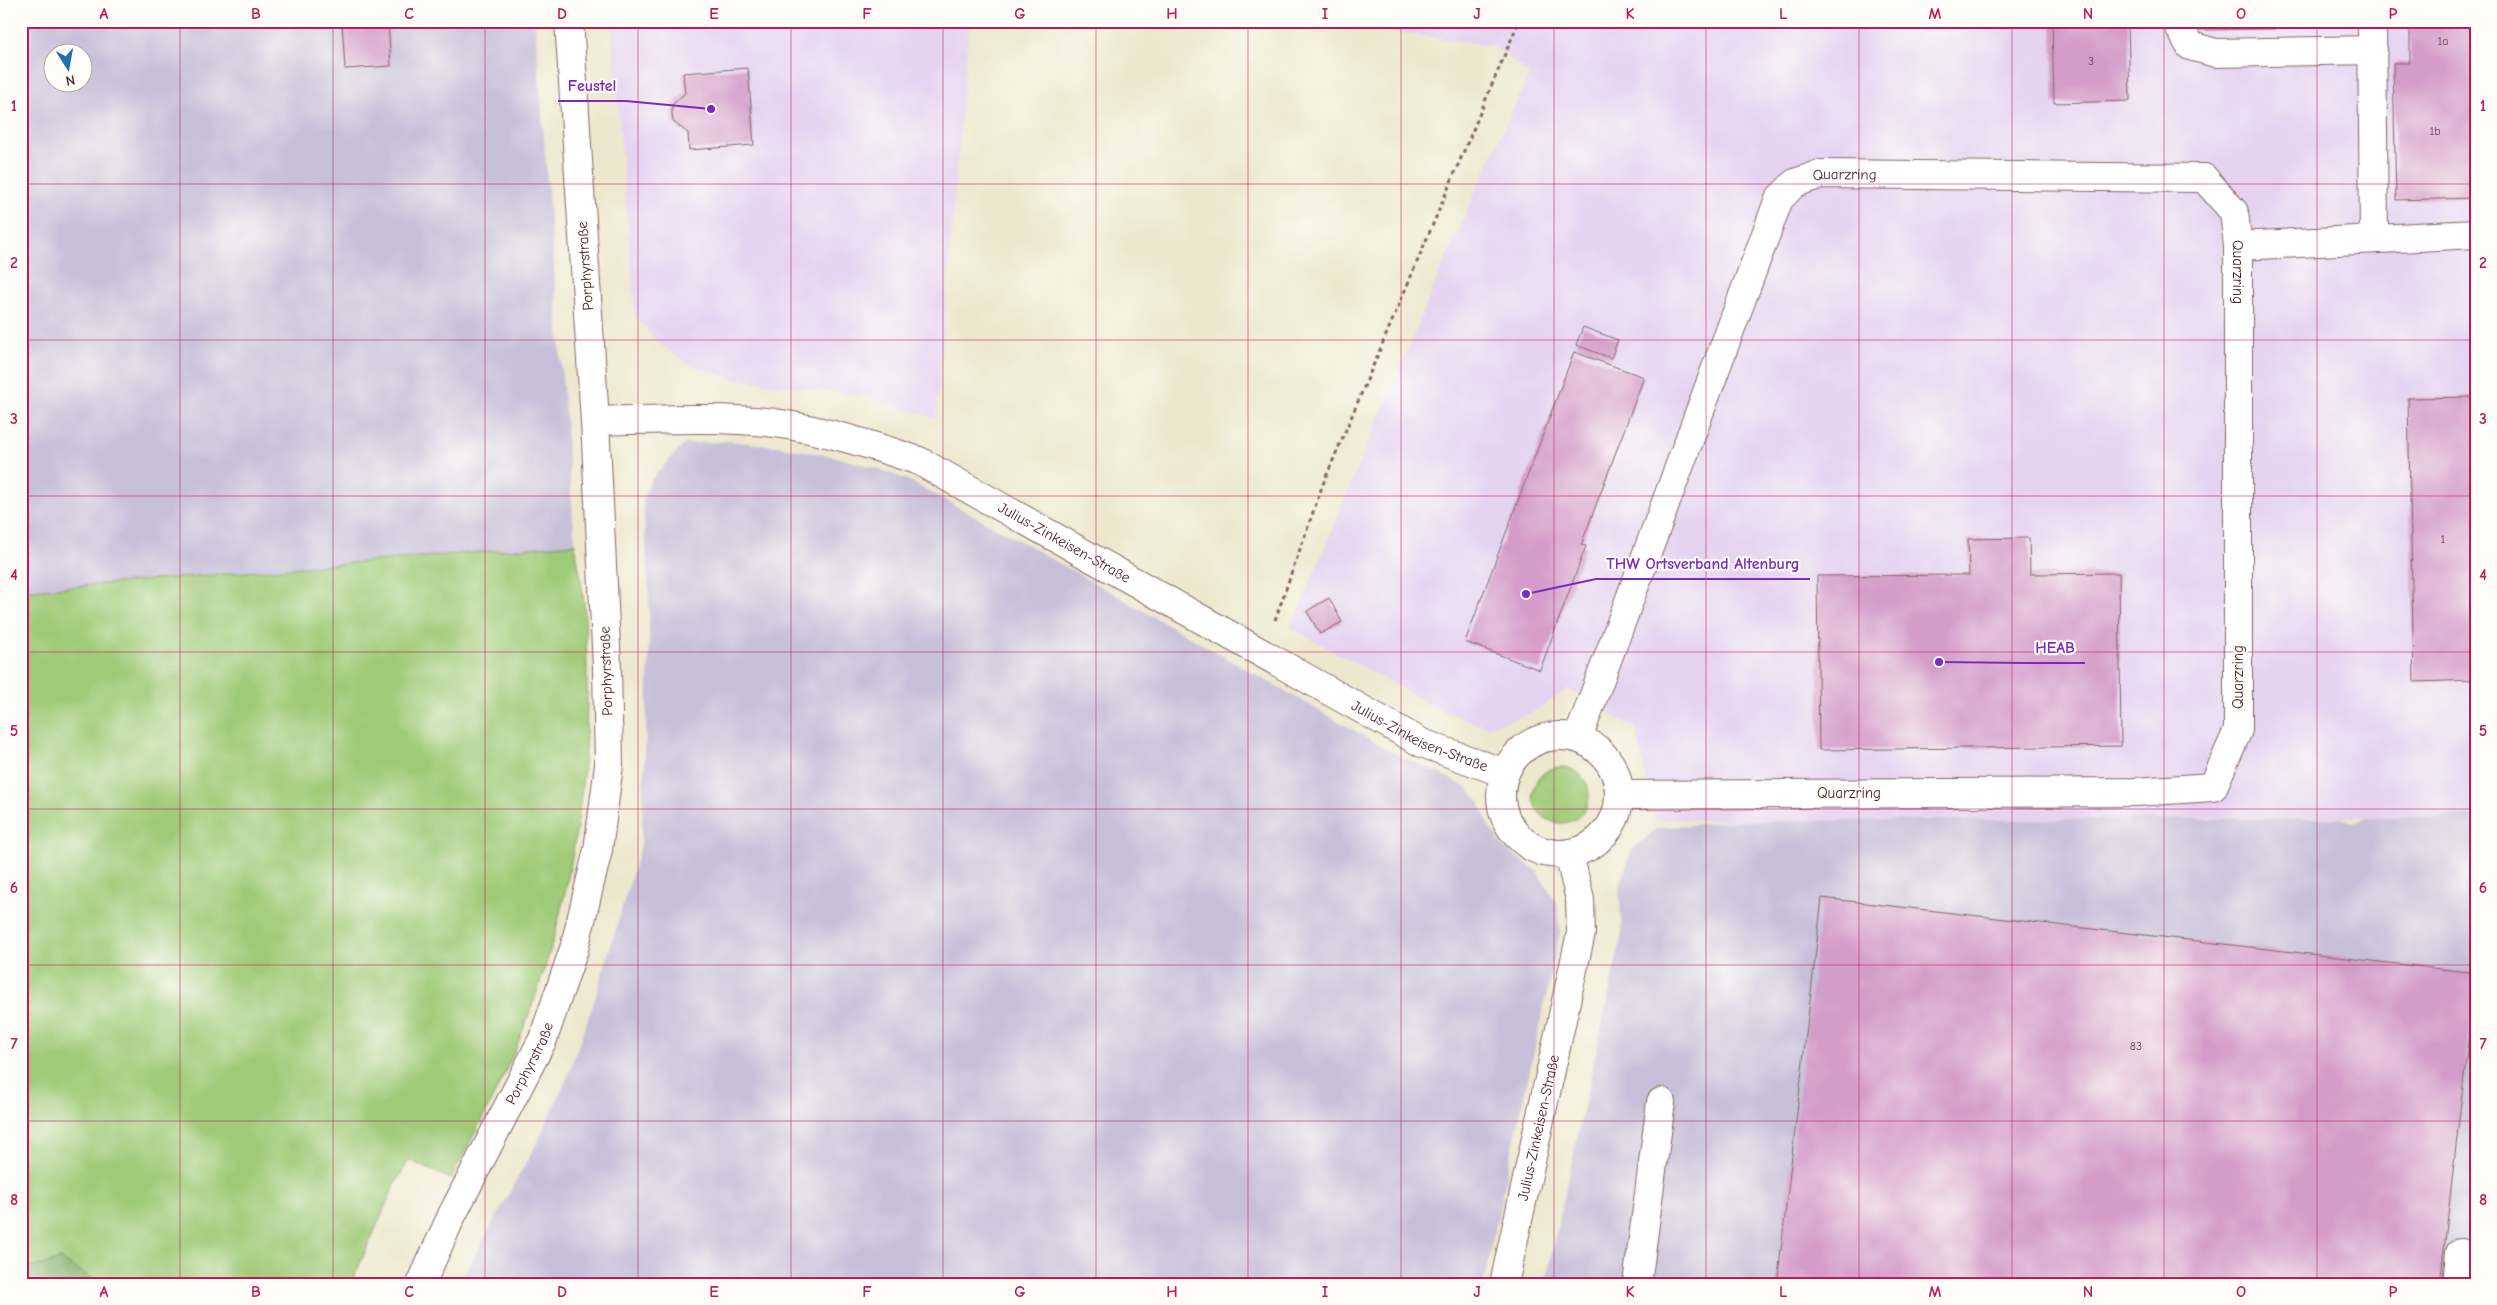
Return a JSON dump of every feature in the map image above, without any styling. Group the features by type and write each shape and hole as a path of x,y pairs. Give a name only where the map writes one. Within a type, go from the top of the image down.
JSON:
{"street":[{"name":"Porphyrstraße","path":"421,1284 452,1215 543,1039 574,949 598,850 609,765 607,658 595,421 569,21"},
{"path":"2180,21 2180,28 2190,46 2216,53 2373,50"},
{"path":"2372,21 2374,238"},
{"name":"Quarzring","path":"1578,738 1779,199 1795,183 1821,174 2204,178 2234,212 2238,246 2238,730 2214,787 2135,792 1620,795"},
{"path":"2238,246 2476,234"},
{"name":"Julius-Zinkeisen-Straße","path":"595,421 682,419 775,423 850,438 919,460 1422,743 1504,773"},
{"name":"Julius-Zinkeisen-Straße","path":"1560,735 1578,738 1595,746 1609,760 1617,776 1620,795 1617,812 1610,827 1599,840 1585,849 1568,854 1548,853 1528,846 1513,832 1503,813 1500,793 1504,773 1513,757 1519,751 1542,737 1560,735"},
{"name":"Julius-Zinkeisen-Straße","path":"1504,1284 1581,933 1580,900 1568,854"},
{"path":"1637,1284 1661,1102"},
{"path":"2457,1284 2460,1253"}],"path":[{"path":"1263,653 1323,484 1519,21"}],"shaded area":[{"path":"21,21 535,21 575,544 21,591"},
{"path":"611,21 969,21 936,419 861,396 735,379 690,365 660,344 635,317"},
{"path":"1320,21 2476,21 2476,816 1737,821 1655,819 1636,729 1568,689 1530,714 1487,727 1442,711 1291,628 1442,267 1529,73 1493,46"},
{"path":"728,441 776,446 832,456 879,469 908,480 1013,537 1396,754 1450,778 1467,788 1479,801 1490,828 1504,848 1537,871 1557,903 1560,933 1483,1284 459,1284 536,1145 565,1083 593,1005 641,845 649,660 649,594 643,499 651,480 684,444"},
{"path":"2476,816 2476,1284 1545,1284 1622,934 1619,888 1632,849 1657,828 1737,821 2343,818 2354,823 2367,817"}],"green space":[{"path":"575,544 584,610 587,673 586,727 583,781 566,886 554,937 538,989 512,1058 451,1179 409,1160 395,1184 351,1284 96,1284 92,1279 61,1259 21,1271 21,591"},
{"path":"1561,767 1572,769 1581,775 1587,784 1589,795 1587,806 1581,815 1572,821 1561,823 1550,821 1541,815 1535,806 1533,795 1535,784 1541,775 1550,769"},
{"path":"61,1259 93,1279 96,1284 21,1284 21,1271"}],"building":[{"path":"342,21 388,21 391,66 345,69"},
{"path":"2052,21 2128,21 2130,101 2054,103"},
{"path":"2199,21 2274,21 2275,29 2199,30"},
{"path":"2410,21 2476,21 2476,198 2396,200 2393,63 2410,63"},
{"path":"748,68 754,145 689,150 688,133 673,122 672,114 672,105 685,93 683,73"},
{"path":"1583,327 1618,340 1611,358 1576,345"},
{"path":"1574,352 1644,377 1581,545 1586,546 1540,670 1465,642"},
{"path":"2476,397 2476,680 2414,682 2408,398"},
{"path":"2029,538 2030,574 2119,573 2121,746 1819,750 1817,576 1969,575 1968,539"},
{"path":"1329,598 1342,622 1320,634 1307,611"},
{"path":"1822,898 2476,973 2440,1284 1777,1284"}],"place":[{"name":"Feustel","path":"711,109"},
{"name":"THW Ortsverband Altenburg","path":"1526,594"},
{"name":"HEAB","path":"1939,662"}]}
